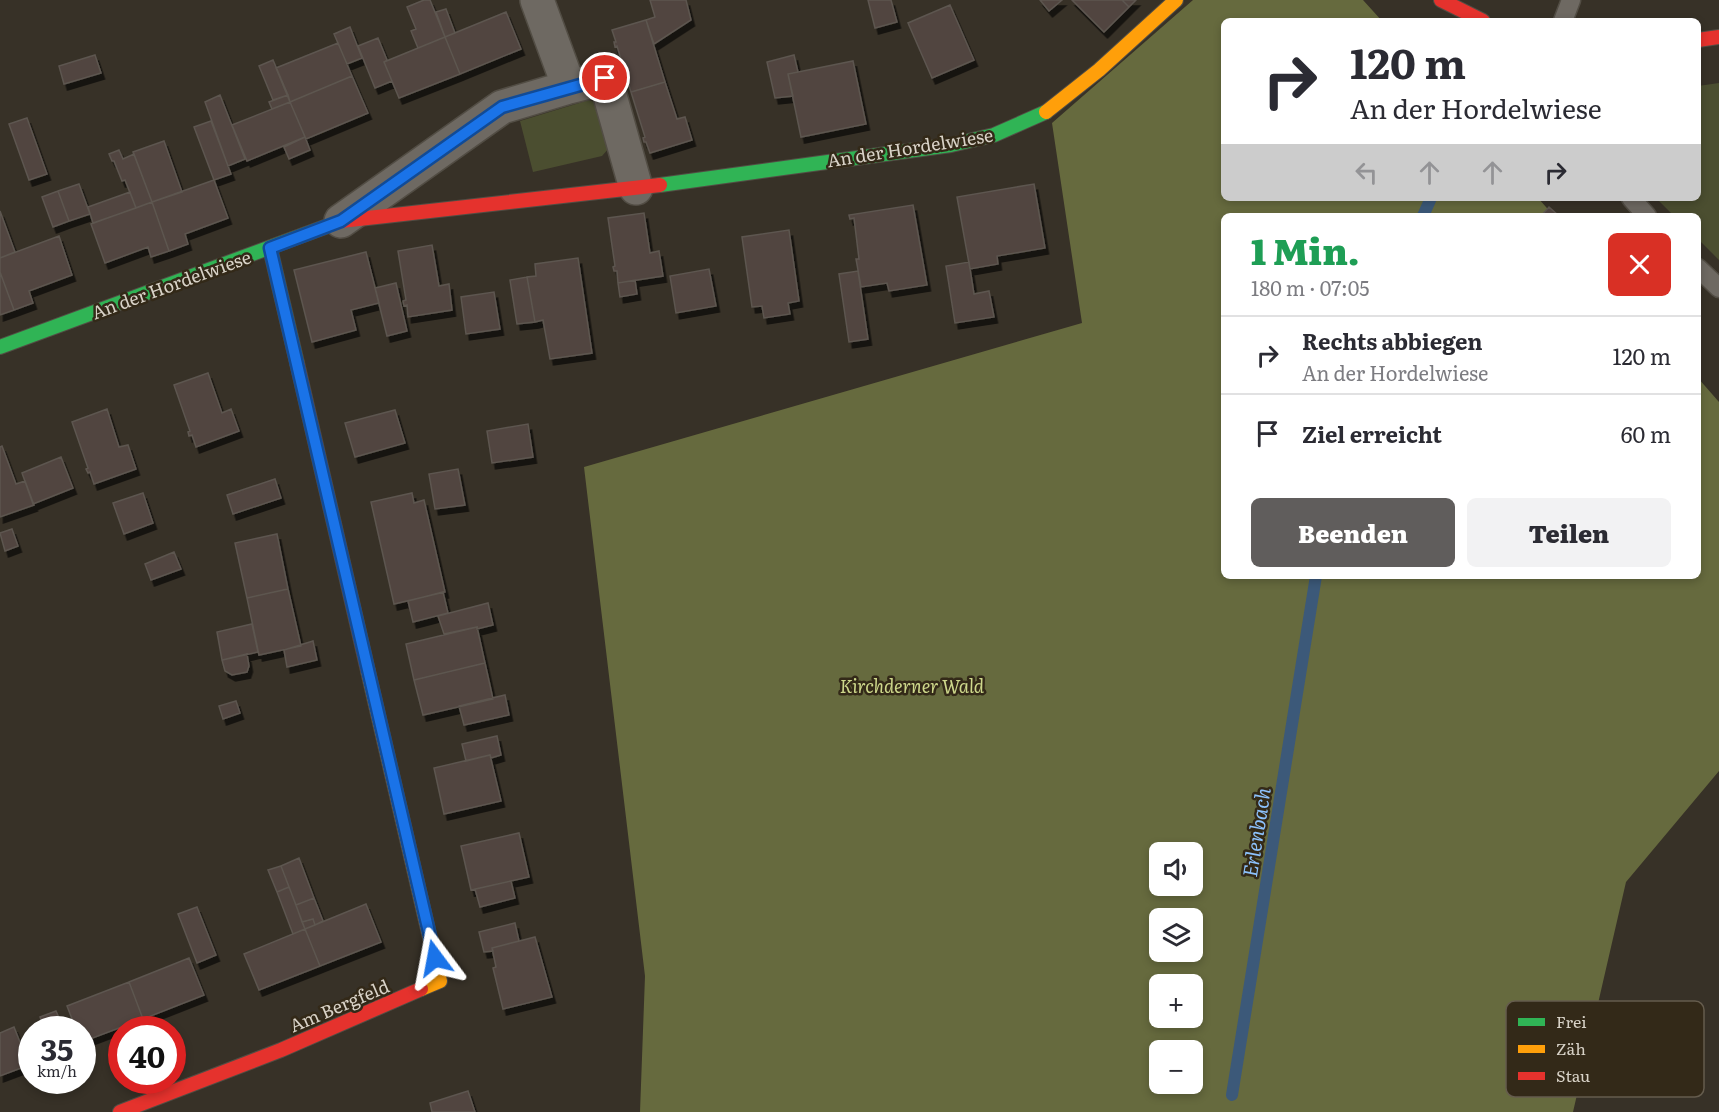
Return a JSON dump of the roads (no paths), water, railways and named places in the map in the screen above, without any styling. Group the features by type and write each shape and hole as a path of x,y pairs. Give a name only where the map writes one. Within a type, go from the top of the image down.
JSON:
{"street":[{"path":"537,0 569,87"},
{"name":"An der Hordelwiese","path":"0,347 341,221 636,188 951,145 994,135 1042,115 1099,70 1176,0"},
{"path":"1441,0 1477,18"},
{"path":"1701,40 1719,37"},
{"name":"An der Hordelwiese","path":"341,221 502,107 605,78 636,188"},
{"name":"Am Bergfeld","path":"120,1112 281,1050 440,981 270,248"}],"lane":[{"path":"1564,18 1571,0"},
{"path":"1633,201 1644,213"},
{"path":"1701,271 1719,288"}],"waterway":[{"name":"Erlenbach","path":"1424,213 1430,201"},
{"name":"Erlenbach","path":"1232,1095 1316,579"}],"park label":[{"name":"Kirchderner Wald","path":"912,685"}]}
